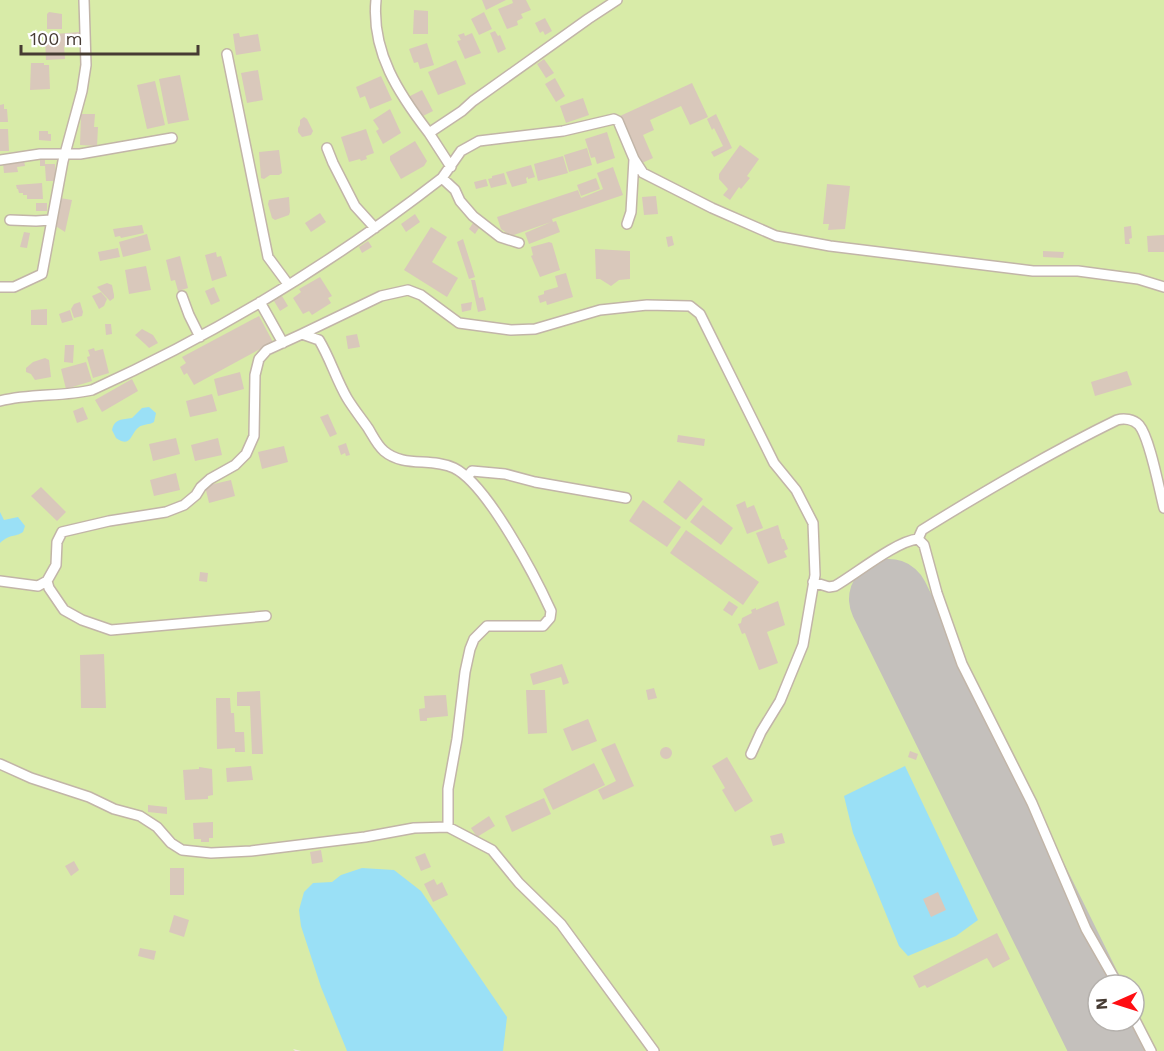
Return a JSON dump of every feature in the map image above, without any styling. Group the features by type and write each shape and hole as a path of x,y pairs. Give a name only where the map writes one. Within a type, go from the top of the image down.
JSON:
{"street":[{"path":"0,287 14,287 42,274 51,220 80,102 86,64 84,0"},
{"path":"376,0 377,40 387,71 409,108 451,167"},
{"path":"429,133 603,4 617,0"},
{"path":"227,54 268,257 288,284"},
{"path":"0,401 92,390 200,337 260,302 375,228 442,178 461,151 479,141 563,131 614,119 618,121 634,159 643,173 672,189 776,236 830,246 1033,271 1078,271 1138,279 1164,287"},
{"path":"0,160 40,154 80,154 172,138"},
{"path":"327,148 356,206 375,228"},
{"path":"627,224 631,212 634,159"},
{"path":"442,178 455,190 459,201 473,216 500,237 519,243"},
{"path":"10,220 51,220"},
{"path":"0,581 38,586 47,581 56,565 57,542 62,532 109,521 166,512 184,505 210,479 236,465 246,454 254,436 255,375 259,359 267,350 381,296 408,290 421,295 459,323 511,330 534,329 600,310 646,305 690,306 700,314 774,463 796,490 813,523 816,558 803,645 780,701 751,754"},
{"path":"182,296 200,337"},
{"path":"260,302 283,343"},
{"path":"302,334 319,340 347,398 381,448 390,456 402,461 438,463 454,467 486,497 513,540 551,611 550,618 543,626 487,626 474,639 465,672 448,789 448,827"},
{"path":"918,539 922,530 992,488 1050,454 1124,418 1138,424 1145,436 1164,508"},
{"path":"467,477 472,471 481,471 626,498"},
{"path":"813,582 829,587 835,586 891,550 918,539"},
{"path":"918,539 924,545 937,593 962,664 1032,803 1086,929 1111,973"},
{"path":"47,581 49,588 64,610 82,620 111,630 266,616"},
{"path":"0,764 31,778 140,816 157,827 171,843 182,850 211,853 251,851 365,837 414,828 448,827 492,850 519,883 561,924 654,1051"},
{"path":"1142,1033 1151,1051"}],"green space":[{"path":"0,0 1164,0 1164,1051 301,1051 293,1049 295,1051 0,1051"}],"water":[{"path":"149,407 156,413 154,422 139,427 128,441 116,438 112,430 115,423 132,418 142,408"},
{"path":"0,512 4,520 18,517 25,526 23,532 0,543"},
{"path":"905,766 978,920 956,936 908,956 899,946 853,833 844,796"},
{"path":"362,868 394,870 421,891 507,1017 503,1051 347,1051 321,987 301,926 299,910 304,892 313,883 332,882 341,875"},
{"path":"1042,955 1059,999 1059,1003 1049,1008 1044,1003 1029,962 1031,958"}],"building":[{"path":"482,0 506,0 486,10"},
{"path":"512,0 526,0 531,10 521,14 523,18 517,21 518,25 507,29 498,9 513,3"},
{"path":"414,10 428,11 428,34 413,34"},
{"path":"49,12 62,14 62,29 47,29"},
{"path":"484,12 492,29 479,35 471,19"},
{"path":"545,18 552,31 545,35 543,31 540,33 535,23"},
{"path":"495,31 498,36 500,35 506,49 498,53 490,33"},
{"path":"79,32 79,45 64,46 65,59 46,60 45,39 55,39 55,34"},
{"path":"239,33 240,37 258,34 261,51 236,55 233,34"},
{"path":"464,33 465,36 472,33 481,53 465,59 457,41 461,40 458,35"},
{"path":"427,43 434,65 420,69 418,62 414,63 409,49"},
{"path":"544,59 554,73 546,78 537,64"},
{"path":"456,60 466,84 438,95 428,72"},
{"path":"31,63 49,65 50,89 30,90"},
{"path":"258,70 263,100 247,103 241,73"},
{"path":"180,75 189,120 168,124 159,79"},
{"path":"381,76 392,100 370,109 365,96 360,98 356,87"},
{"path":"555,78 565,96 556,102 545,84"},
{"path":"155,81 165,125 147,129 137,85"},
{"path":"692,83 708,117 690,125 681,106 650,120 654,130 643,135 653,158 642,163 620,116"},
{"path":"422,90 433,111 419,118 408,97"},
{"path":"583,98 589,115 566,123 560,106"},
{"path":"4,104 4,109 7,109 8,122 0,122 0,105"},
{"path":"390,109 401,133 383,144 376,131 379,129 373,120"},
{"path":"81,114 95,114 94,127 98,127 97,146 80,145"},
{"path":"716,114 732,148 714,157 711,152 723,146 707,119"},
{"path":"304,117 313,131 311,135 302,137 298,128 300,120"},
{"path":"0,129 8,129 9,151 0,151"},
{"path":"366,129 374,153 366,156 367,159 349,162 341,137"},
{"path":"39,131 48,131 48,134 51,134 51,141 39,140"},
{"path":"607,132 615,158 597,164 595,157 591,158 585,139"},
{"path":"415,141 427,161 424,166 401,179 390,156"},
{"path":"740,145 759,159 747,176 750,178 741,189 739,187 730,200 723,195 728,189 719,179 719,174"},
{"path":"587,148 592,165 569,172 564,155"},
{"path":"279,150 282,173 261,178 259,152"},
{"path":"563,156 568,173 538,181 534,164"},
{"path":"40,160 45,160 45,164 55,164 56,181 46,181 45,166 40,166"},
{"path":"24,161 25,166 17,167 18,172 4,173 3,163"},
{"path":"531,165 535,177 528,179 528,177 526,178 527,183 512,187 506,172"},
{"path":"613,167 623,195 552,219 553,222 556,221 560,232 529,244 525,233 551,222 511,236 501,229 497,217 578,190 581,198 603,189 597,173"},
{"path":"504,173 507,184 491,188 488,179"},
{"path":"596,178 600,189 581,196 577,185"},
{"path":"486,179 488,186 476,189 474,182"},
{"path":"42,183 43,199 27,199 27,195 19,193 16,185"},
{"path":"827,184 850,186 845,229 828,230 829,224 823,224"},
{"path":"656,196 658,214 644,215 642,197"},
{"path":"289,197 289,215 275,220 272,218 269,200"},
{"path":"60,198 72,200 65,232 54,225"},
{"path":"36,203 47,203 47,211 36,211"},
{"path":"320,213 326,222 311,232 305,223"},
{"path":"415,214 420,222 406,232 401,224"},
{"path":"475,220 481,225 475,234 469,229"},
{"path":"142,225 144,233 121,238 120,236 115,237 113,229"},
{"path":"1131,226 1130,244 1125,244 1124,227"},
{"path":"431,227 447,237 432,262 458,278 447,297 404,270"},
{"path":"24,232 30,233 27,248 20,247"},
{"path":"147,234 151,250 123,257 119,242"},
{"path":"1164,235 1164,252 1148,252 1147,236"},
{"path":"672,236 674,245 668,247 666,237"},
{"path":"463,239 475,277 469,279 457,242"},
{"path":"368,241 372,247 362,253 359,247"},
{"path":"552,243 560,270 540,277 531,256 533,255 531,247"},
{"path":"118,248 120,257 100,261 98,252"},
{"path":"595,249 630,251 630,279 619,280 611,286 596,279"},
{"path":"1043,251 1064,252 1063,258 1043,257"},
{"path":"216,252 217,257 221,256 227,276 212,281 205,255"},
{"path":"180,256 188,288 178,291 175,280 171,281 166,260"},
{"path":"146,266 151,290 129,294 125,270"},
{"path":"566,273 573,297 547,305 546,301 540,303 538,296 544,294 544,291 558,287 555,276"},
{"path":"320,277 332,296 328,298 331,303 312,315 309,311 303,314 293,298 301,292 299,289"},
{"path":"471,280 475,280 479,298 483,297 486,310 478,312"},
{"path":"107,283 112,285 114,295 110,301 97,287"},
{"path":"214,287 220,301 211,305 205,291"},
{"path":"101,292 107,299 104,306 99,309 92,296"},
{"path":"282,296 288,306 280,311 274,301"},
{"path":"80,302 82,316 74,318 71,309 74,304"},
{"path":"472,302 471,310 462,312 461,304"},
{"path":"47,309 47,325 31,325 31,310"},
{"path":"70,310 73,320 62,323 59,314"},
{"path":"259,316 274,344 262,351 260,349 194,385 187,373 184,375 180,367 186,363 182,357"},
{"path":"105,324 111,324 112,334 106,335"},
{"path":"142,329 153,335 158,343 149,348 135,335"},
{"path":"357,334 360,347 348,349 346,336"},
{"path":"65,345 74,345 73,363 64,362"},
{"path":"94,348 95,351 103,349 109,373 93,378 87,357 90,356 88,350"},
{"path":"45,358 49,360 51,377 35,380 31,374 26,372 26,368 33,362"},
{"path":"86,362 92,381 66,389 61,369"},
{"path":"1127,371 1132,385 1095,396 1091,382"},
{"path":"240,372 244,389 218,396 214,379"},
{"path":"132,379 138,391 102,412 95,400"},
{"path":"212,394 217,411 190,417 186,401"},
{"path":"83,407 88,419 77,423 73,411"},
{"path":"328,414 337,434 330,437 320,417"},
{"path":"678,435 705,439 704,446 677,442"},
{"path":"176,438 180,454 153,461 149,444"},
{"path":"218,438 222,455 195,461 191,445"},
{"path":"346,443 350,455 346,456 345,453 341,455 338,446"},
{"path":"284,446 288,462 262,469 258,452"},
{"path":"176,473 180,490 154,496 150,480"},
{"path":"231,480 235,496 209,503 205,486"},
{"path":"679,480 703,499 686,520 663,502"},
{"path":"41,487 66,512 57,521 31,496"},
{"path":"643,500 681,527 667,547 629,521"},
{"path":"745,501 747,508 754,505 763,528 747,534 736,505"},
{"path":"703,505 733,528 721,545 690,522"},
{"path":"778,525 788,549 784,551 787,557 768,564 756,533"},
{"path":"686,530 759,582 743,605 670,553"},
{"path":"200,572 208,573 207,582 199,581"},
{"path":"729,601 738,607 732,616 723,610"},
{"path":"778,601 785,625 767,632 778,663 759,670 745,633 742,634 738,624 741,623 742,618 752,613 751,610"},
{"path":"104,654 106,708 81,708 80,655"},
{"path":"562,664 569,683 563,685 561,677 533,685 530,674"},
{"path":"654,688 657,698 648,700 646,690"},
{"path":"526,690 545,690 547,733 528,734"},
{"path":"260,691 263,754 252,754 250,706 237,706 237,692"},
{"path":"446,695 448,716 420,721 419,709 425,708 424,696"},
{"path":"216,698 230,698 235,732 244,732 245,752 235,752 235,748 217,749"},
{"path":"588,719 597,741 572,751 563,729"},
{"path":"615,743 634,786 603,800 598,790 616,781 601,749"},
{"path":"666,747 672,753 666,759 660,753"},
{"path":"910,751 918,754 916,760 908,757"},
{"path":"727,757 753,801 735,812 712,766"},
{"path":"594,763 605,785 553,810 543,789"},
{"path":"251,766 253,780 227,782 226,768"},
{"path":"199,767 212,769 213,795 208,796 208,799 185,800 183,770 199,769"},
{"path":"544,798 551,814 512,832 505,816"},
{"path":"148,805 167,807 167,814 148,812"},
{"path":"489,816 495,826 477,837 471,828"},
{"path":"213,822 213,838 209,838 209,842 194,839 193,823"},
{"path":"782,833 785,843 773,846 770,836"},
{"path":"321,850 323,862 312,864 310,852"},
{"path":"425,853 431,867 421,871 415,857"},
{"path":"74,861 79,870 71,876 65,866"},
{"path":"170,868 184,868 184,895 170,895"},
{"path":"434,879 437,885 442,882 448,895 433,902 424,884"},
{"path":"938,892 946,910 931,917 923,899"},
{"path":"174,915 189,920 184,937 169,932"},
{"path":"997,933 1010,959 993,968 987,958 927,988 925,985 919,988 913,976"},
{"path":"140,948 156,951 154,960 138,956"}],"runway":[{"path":"889,599 1112,1051"}]}
